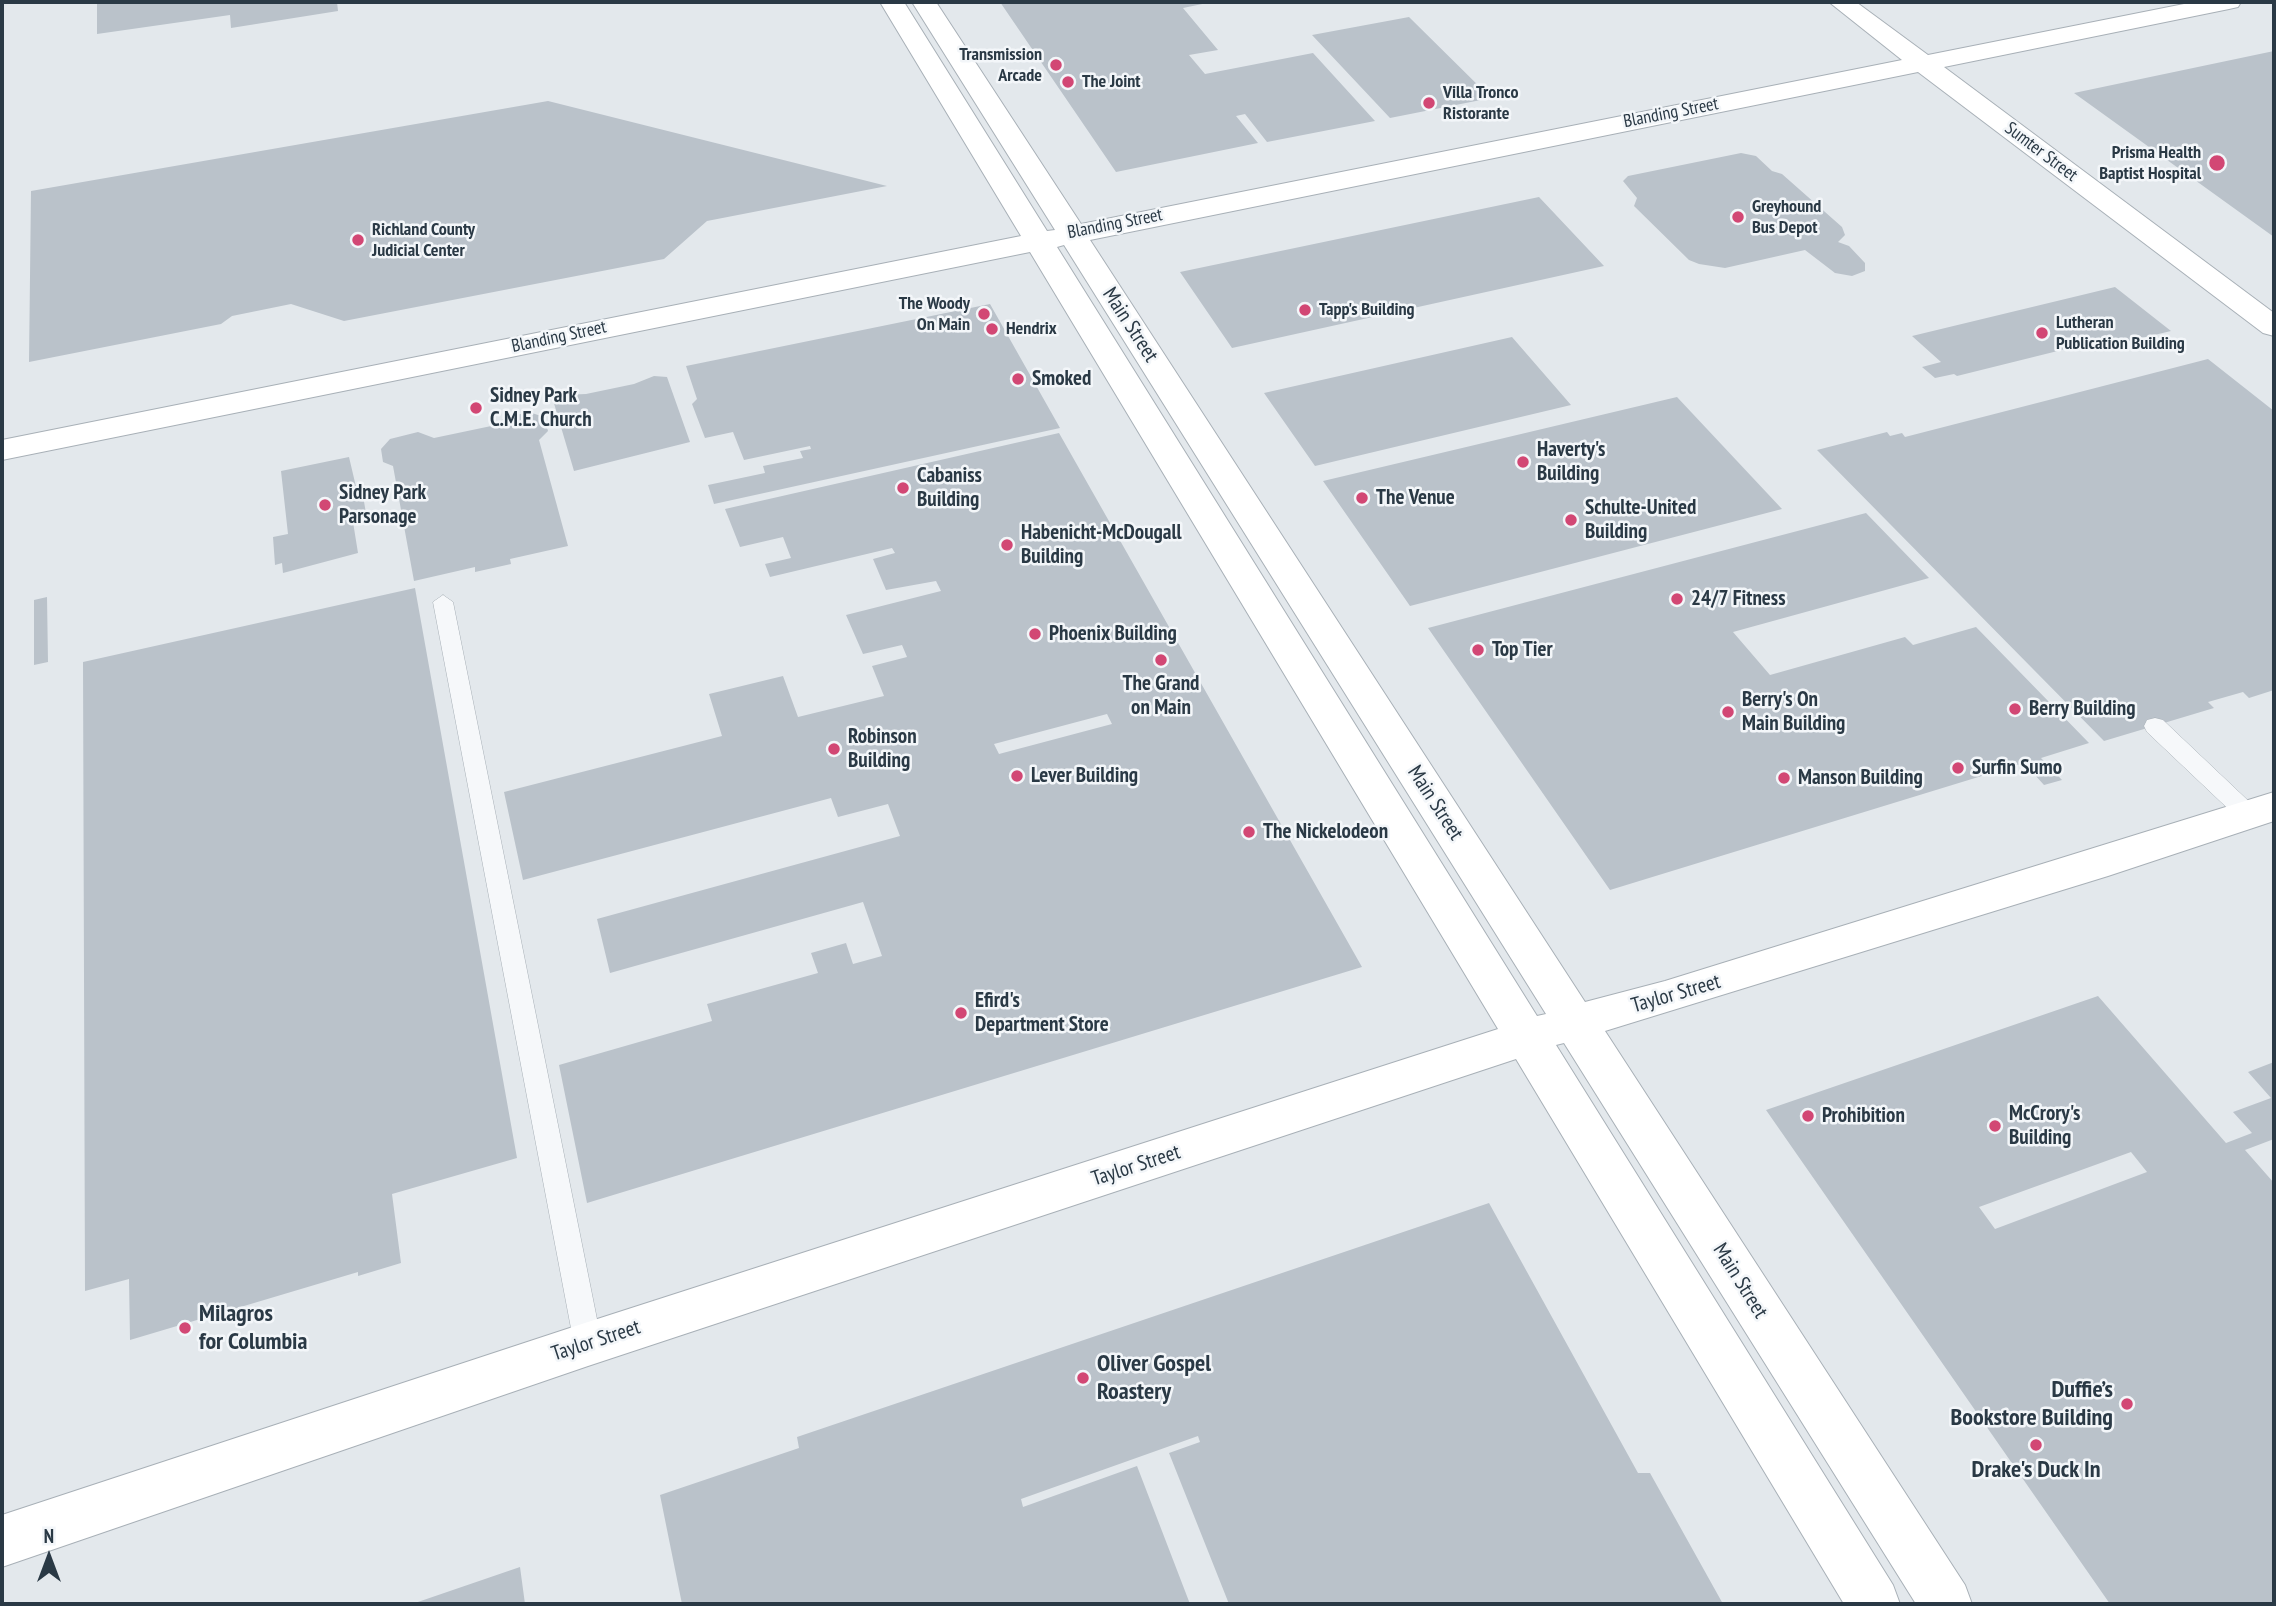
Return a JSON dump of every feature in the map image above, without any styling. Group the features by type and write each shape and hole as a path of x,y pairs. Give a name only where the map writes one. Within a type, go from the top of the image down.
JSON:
{"main road":[{"name":"Main Street","path":"892,2 1874,1604"},
{"name":"Main Street","path":"924,2 1946,1604"},
{"name":"Sumter Street","path":"1842,2 2274,327"},
{"name":"Blanding Street","path":"2,450 2229,2"},
{"name":"Taylor Street","path":"2,1541 588,1344 1574,1022 2017,890 2262,810"}],"lane":[{"path":"443,602 588,1344"},
{"path":"2155,726 2262,810"}],"building":[{"path":"97,2 337,2 338,11 231,28 230,15 97,34"},
{"path":"1000,2 1212,2 1183,8 1218,50 1189,55 1205,74 1313,53 1375,121 1267,142 1245,114 1236,116 1258,143 1116,172"},
{"path":"1409,17 1491,98 1390,118 1312,35"},
{"name":"Prisma Health Baptist Hospital","path":"2274,51 2274,237 2074,93"},
{"name":"Richland County Judicial Center","path":"548,101 887,186 707,221 664,259 344,321 291,304 232,316 221,324 29,362 31,191"},
{"name":"Greyhound Bus Depot","path":"1741,153 1756,156 1772,171 1782,174 1842,227 1845,235 1838,242 1849,246 1865,263 1865,271 1852,276 1835,273 1805,250 1725,268 1699,264 1689,260 1634,206 1637,198 1623,181 1628,176"},
{"name":"Tapp's Building","path":"1539,197 1604,266 1232,348 1180,272"},
{"name":"Lutheran Publication Building","path":"2115,287 2171,331 2117,344 2110,338 1957,376 1954,374 1935,378 1922,367 1941,362 1912,336"},
{"path":"990,304 1060,428 714,504 708,485 765,473 763,466 803,458 800,451 811,449 810,446 744,460 733,432 705,438 692,404 697,399 686,366"},
{"path":"1512,337 1571,405 1315,466 1264,393"},
{"path":"2208,359 2274,411 2274,690 2249,698 2243,692 2208,702 2214,708 2104,741 1817,450 1887,432 1890,436 1902,433 1905,437"},
{"path":"654,376 667,377 690,442 574,471 553,400 563,395 586,394 634,384"},
{"name":"Schulte-United Building","path":"1677,397 1782,509 1410,606 1323,481"},
{"path":"529,412 544,417 548,431 539,440 568,546 510,559 511,564 475,572 475,567 414,581 393,466 383,462 381,449 390,439 418,432 434,438 496,425 504,418"},
{"path":"1059,433 1362,967 587,1203 559,1065 712,1021 707,1004 818,973 811,953 846,943 853,964 882,956 863,902 610,973 597,919 900,836 888,804 838,817 831,798 523,880 504,792 722,736 709,694 783,676 798,717 884,696 872,666 907,657 902,645 863,654 846,615 941,591 936,581 886,590 873,559 895,553 892,548 770,577 765,564 791,558 783,537 740,547 725,509","holes":["1107,714 1112,724 999,754 994,744"]},
{"name":"Sidney Park Parsonage","path":"349,457 357,491 362,490 367,519 353,522 358,553 283,573 282,563 275,565 273,537 288,534 281,471"},
{"path":"1866,513 1929,578 1733,632 1770,675 1905,637 1913,645 1976,627 2089,743 2041,758 2062,780 2044,785 2024,763 1610,890 1428,628"},
{"path":"415,588 517,1158 392,1194 401,1263 358,1276 358,1272 130,1340 129,1279 85,1291 83,662"},
{"path":"47,597 48,662 34,665 34,600"},
{"path":"2098,996 2226,1143 2252,1133 2233,1112 2271,1098 2248,1072 2274,1062 2274,1139 2245,1150 2274,1183 2274,1604 2110,1604 1766,1110","holes":["2131,1152 2147,1172 1995,1229 1979,1207"]},
{"path":"1489,1203 1638,1473 1650,1473 1723,1604 1229,1604 1169,1453 1200,1442 1198,1436 1021,1499 1023,1507 1137,1466 1190,1604 682,1604 660,1495 799,1448 797,1437"},
{"path":"520,1567 525,1604 412,1604"}],"place":[{"name":"Transmission Arcade","path":"1056,65"},
{"name":"The Joint","path":"1068,82"},
{"name":"Villa Tronco Ristorante","path":"1429,103"},
{"name":"Prisma Health Baptist Hospital","path":"2217,163"},
{"name":"Greyhound Bus Depot","path":"1738,217"},
{"name":"Richland County Judicial Center","path":"358,240"},
{"name":"Tapp's Building","path":"1305,310"},
{"name":"The Woody On Main","path":"984,314"},
{"name":"Hendrix","path":"992,329"},
{"name":"Lutheran Publication Building","path":"2042,333"},
{"name":"Smoked","path":"1018,379"},
{"name":"Sidney Park C.M.E. Church","path":"476,408"},
{"name":"Haverty's Building","path":"1523,462"},
{"name":"Cabaniss Building","path":"903,488"},
{"name":"The Venue","path":"1362,498"},
{"name":"Sidney Park Parsonage","path":"325,505"},
{"name":"Schulte-United Building","path":"1571,520"},
{"name":"Habenicht-McDougall Building","path":"1007,545"},
{"name":"24/7 Fitness","path":"1677,599"},
{"name":"Phoenix Building","path":"1035,634"},
{"name":"Top Tier","path":"1478,650"},
{"name":"The Grand on Main","path":"1161,660"},
{"name":"Berry Building","path":"2015,709"},
{"name":"Berry's On Main Building","path":"1728,712"},
{"name":"Robinson Building","path":"834,749"},
{"name":"Surfin Sumo","path":"1958,768"},
{"name":"Lever Building","path":"1017,776"},
{"name":"Manson Building","path":"1784,778"},
{"name":"The Nickelodeon","path":"1249,832"},
{"name":"Efird's Department Store","path":"961,1013"},
{"name":"Prohibition","path":"1808,1116"},
{"name":"McCrory's Building","path":"1995,1126"},
{"name":"Milagros for Columbia","path":"185,1328"},
{"name":"Oliver Gospel Roastery","path":"1083,1378"},
{"name":"Duffie’s Bookstore Building","path":"2127,1404"},
{"name":"Drake's Duck In","path":"2036,1445"}]}
